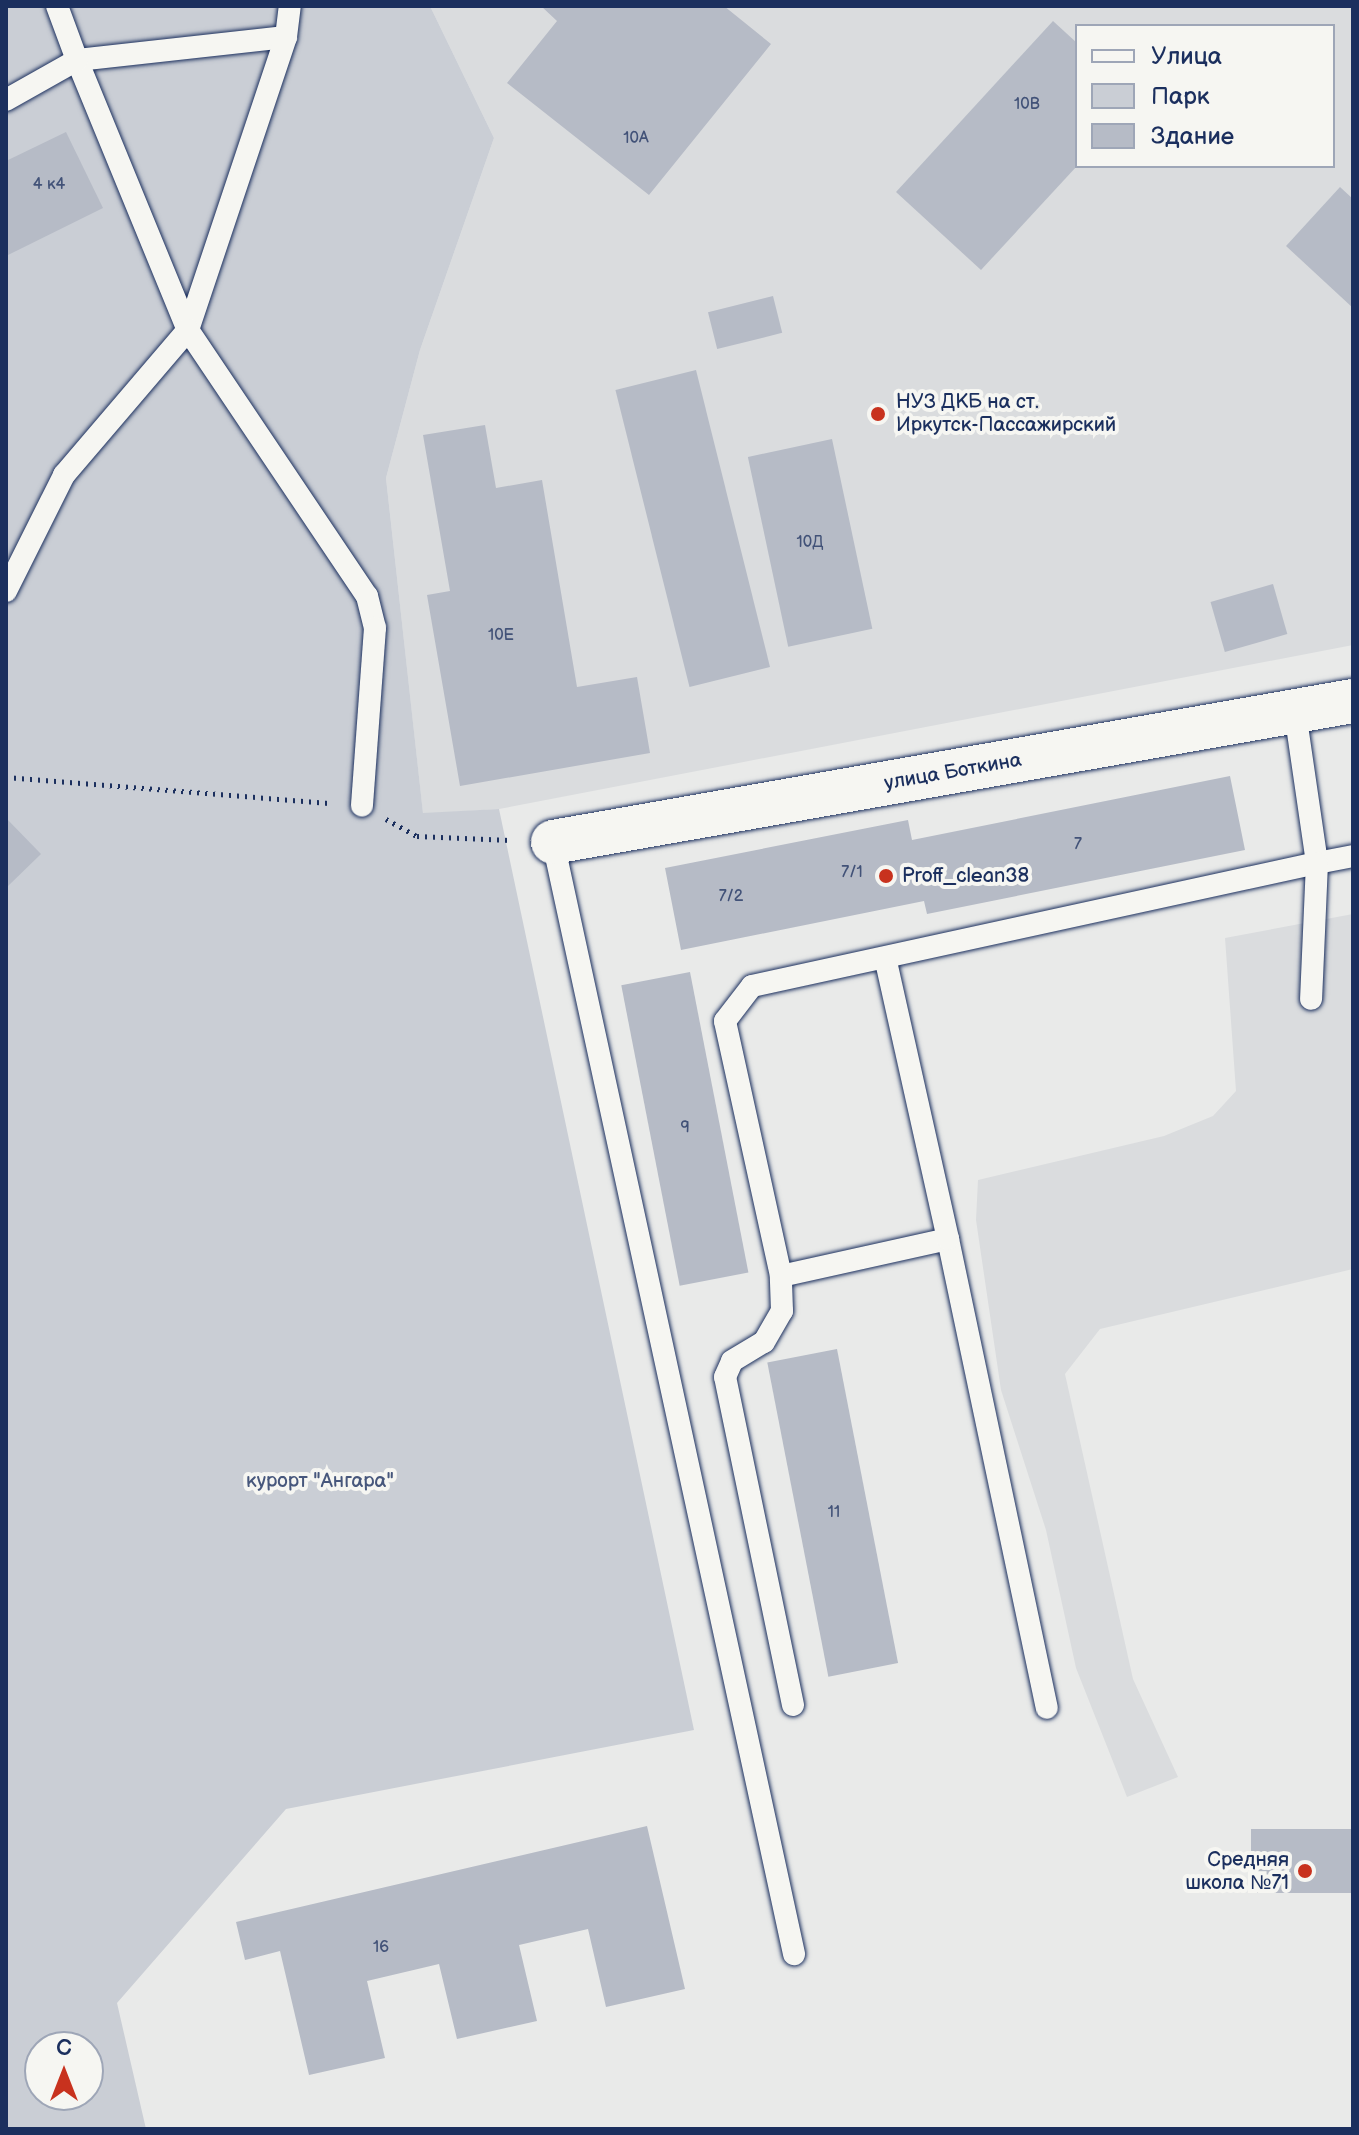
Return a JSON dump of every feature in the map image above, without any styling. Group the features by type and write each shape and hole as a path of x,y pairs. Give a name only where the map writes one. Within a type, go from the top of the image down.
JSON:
{"street":[{"name":"улица Боткина","path":"553,842 1353,701"}],"lane":[{"path":"57,6 188,330 367,596 375,628 362,806"},
{"path":"6,591 64,475 188,330 286,37 290,6"},
{"path":"6,100 77,60 286,37"},
{"path":"1295,712 1317,863 1311,999"},
{"path":"553,842 794,1954"},
{"path":"793,1705 725,1377 732,1361 764,1342 782,1311 781,1276 725,1021 752,986 1353,856"},
{"path":"885,958 1047,1708"},
{"path":"781,1276 948,1239"}],"path":[{"path":"6,777 362,806 417,836 553,842"}],"shaded area":[{"name":"НУЗ ДКБ на ст. Иркутск-Пассажирский","path":"430,6 1353,6 1353,645 499,809 423,814 386,478 420,350 494,138"},
{"path":"1353,914 1353,1269 1100,1329 1065,1374 1133,1679 1178,1777 1127,1797 1076,1668 1046,1530 1001,1390 976,1220 978,1180 1164,1136 1213,1116 1236,1091 1225,938"}],"green space":[{"name":"курорт \"Ангара\"","path":"6,6 430,6 494,138 420,350 386,478 423,813 499,809 694,1730 286,1809 117,2003 146,2129 6,2129"}],"building":[{"path":"541,6 724,6 771,44 649,195 507,83 557,21"},
{"path":"1053,21 1075,41 1075,168 981,270 896,192"},
{"path":"66,132 103,208 6,256 6,161"},
{"path":"1340,187 1353,199 1353,308 1286,246"},
{"path":"773,296 782,333 717,349 708,312"},
{"path":"696,370 770,667 689,687 615,390"},
{"path":"485,425 496,488 542,480 577,687 637,677 650,753 460,786 427,595 450,591 423,435"},
{"path":"832,439 872,629 788,647 748,457"},
{"path":"1273,584 1287,634 1225,652 1211,602"},
{"path":"1230,776 1245,850 927,914 924,901 681,950 665,868 908,820 912,840"},
{"path":"6,818 41,854 6,888"},
{"path":"690,972 748,1272 680,1286 621,985"},
{"path":"837,1349 898,1663 828,1677 767,1363"},
{"path":"647,1826 685,1989 606,2007 588,1929 519,1945 537,2021 457,2039 439,1964 367,1981 385,2058 309,2075 280,1951 245,1960 236,1922"},
{"name":"Средняя школа №71","path":"1251,1829 1353,1829 1353,1893 1251,1893"}],"place":[{"name":"НУЗ ДКБ на ст. Иркутск-Пассажирский","path":"878,414"},
{"name":"Proff_clean38","path":"886,876"},
{"name":"Средняя школа №71","path":"1305,1871"}]}
